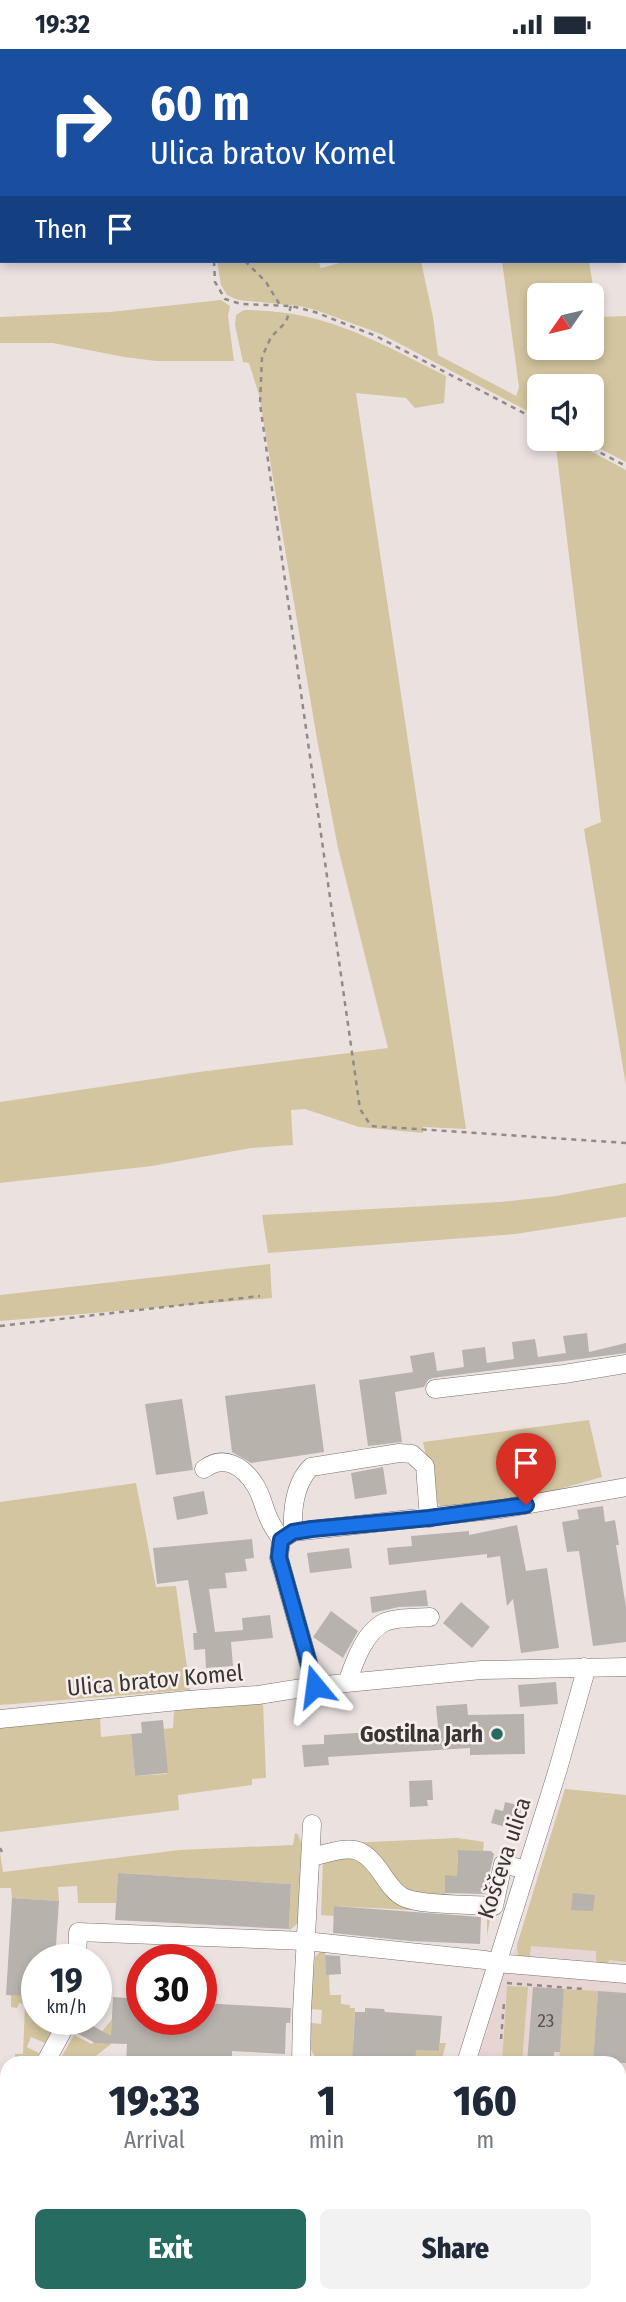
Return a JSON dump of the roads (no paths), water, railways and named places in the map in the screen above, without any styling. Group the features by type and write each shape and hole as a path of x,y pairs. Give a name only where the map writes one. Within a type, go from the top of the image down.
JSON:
{"street":[{"path":"435,1389 626,1364"},
{"path":"315,1686 279,1557 304,1474 311,1467 399,1453 412,1454 425,1466 429,1518"},
{"path":"204,1469 212,1463 225,1461 242,1471 256,1486 270,1522 287,1536 501,1509 626,1487"},
{"path":"347,1683 363,1645 379,1626 387,1621 430,1617"},
{"name":"Koščeva ulica","path":"468,2056 565,1743 584,1677 584,1667"},
{"name":"Ulica bratov Komel","path":"0,1719 258,1695 315,1686 481,1670 626,1667"},
{"path":"301,2056 312,1825"},
{"path":"311,1857 346,1849 361,1851 371,1858 391,1887 403,1897 419,1901 494,1906 503,1864 526,1870"},
{"path":"78,1944 78,1932 305,1941 485,1959 496,1963 626,1974"},
{"path":"50,2056 61,2035"}],"place":[{"name":"Gostilna Jarh","path":"497,1734"}]}
